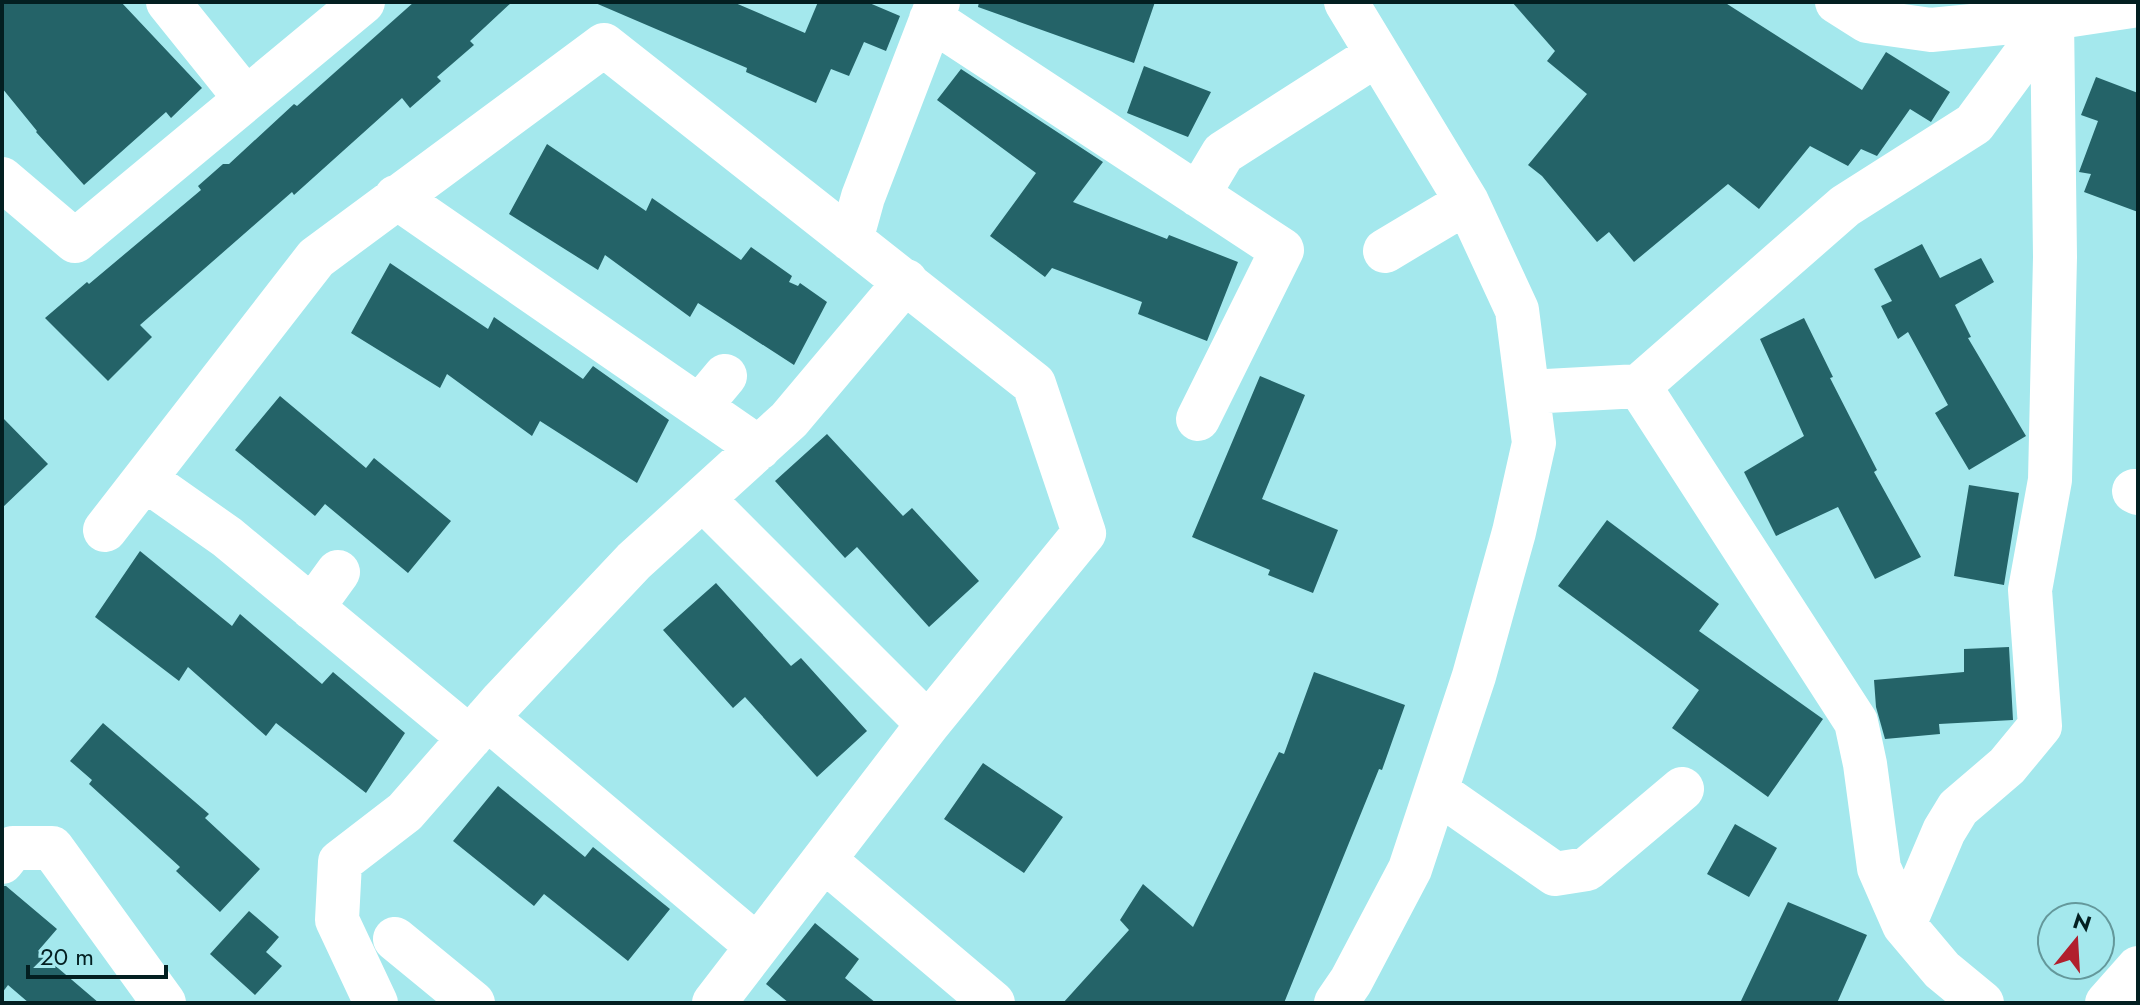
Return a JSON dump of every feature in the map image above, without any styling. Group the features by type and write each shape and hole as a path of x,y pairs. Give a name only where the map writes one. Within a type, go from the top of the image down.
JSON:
{"street":[{"path":"168,2 246,99"},
{"path":"2,179 75,241 363,2"},
{"path":"1336,1003 1351,981 1410,869 1474,676 1514,532 1534,443 1517,310 1467,202 1346,2"},
{"path":"1837,2 1867,21 1931,30 2138,5"},
{"path":"851,240 863,197 935,10 1198,195 1282,250 1198,419"},
{"path":"1528,392 1639,386 1845,206 1974,124 2073,11"},
{"path":"1904,925 1944,831 1958,808 2007,766 2040,726 2030,590 2050,480 2055,257 2073,11"},
{"path":"105,530 316,258 604,45 1034,384 1084,533 928,724 714,1003"},
{"path":"1198,195 1223,153 1376,55"},
{"path":"396,197 529,266 712,391 759,448"},
{"path":"1385,251 1467,202"},
{"path":"376,1003 337,920 340,862 405,812 478,728 634,561 789,420 906,281"},
{"path":"1639,386 1856,722 1879,868 1904,925 1942,970 1982,1003"},
{"path":"146,480 237,525 312,608 478,728 757,946"},
{"path":"703,499 777,547 858,626 928,724"},
{"path":"312,608 338,572"},
{"path":"1436,791 1555,874 1587,869 1682,789"},
{"path":"2,862 13,848 52,848 164,1003"},
{"path":"824,860 993,1003"},
{"path":"395,939 473,1003"},
{"path":"2107,1003 2138,968"}],"building":[{"path":"2,2 121,2 202,88 171,118 166,112 84,185 36,132 2,88"},
{"path":"414,2 512,2 470,41 474,45 437,77 441,81 410,108 402,98 294,195 292,192 140,325 152,337 108,381 45,318 201,190 198,186 223,164 229,164"},
{"path":"593,2 733,2 805,33 818,2 867,2 900,16 886,51 864,42 849,76 831,69 816,103 746,72 747,68"},
{"path":"979,2 1155,2 1134,63 978,7"},
{"path":"1512,2 1724,2 1862,90 1886,52 1950,92 1931,122 1910,109 1877,156 1861,149 1848,166 1810,146 1759,209 1728,184 1634,262 1609,232 1597,242 1542,176 1528,165 1587,94 1547,61 1555,51"},
{"path":"1144,66 1211,92 1188,137 1127,113"},
{"path":"961,69 1103,162 1073,202 1167,239 1169,235 1238,262 1207,341 1138,314 1142,302 1052,268 1045,277 990,236 1036,173 937,100"},
{"path":"2096,77 2138,93 2138,212 2084,192 2091,174 2079,172 2098,121 2081,115"},
{"path":"547,144 646,211 652,198 741,260 751,247 792,276 789,282 798,286 800,283 827,302 794,365 698,303 690,317 605,255 598,270 509,214"},
{"path":"1922,244 1940,278 1981,258 1994,282 1955,305 1971,337 1968,338 2026,436 1969,470 1935,413 1948,405 1908,332 1898,339 1881,306 1892,301 1874,269"},
{"path":"390,263 488,329 494,317 583,379 593,366 669,420 637,483 540,421 532,436 447,374 440,388 351,333"},
{"path":"1804,318 1833,377 1830,378 1877,470 1874,472 1921,557 1875,579 1838,507 1776,536 1744,472 1804,436 1760,339"},
{"path":"1260,376 1305,395 1262,499 1338,530 1313,593 1268,575 1270,570 1192,537"},
{"path":"280,396 366,468 374,458 451,521 408,573 325,504 315,516 235,450"},
{"path":"2,417 48,464 2,508"},
{"path":"827,434 903,516 912,508 979,581 929,627 857,547 845,558 775,481"},
{"path":"1969,485 2019,493 2004,585 1954,576"},
{"path":"1607,520 1719,604 1699,631 1823,719 1768,797 1672,728 1699,690 1558,586"},
{"path":"140,551 232,626 240,614 322,684 333,672 405,733 366,793 276,723 266,736 188,667 179,681 95,617"},
{"path":"716,583 791,666 801,658 867,731 817,777 745,697 733,708 663,630"},
{"path":"2009,647 2013,720 1939,724 1940,734 1885,739 1876,707 1874,680 1964,672 1964,649"},
{"path":"1314,672 1405,705 1382,770 1379,769 1284,1003 1063,1003 1129,930 1120,920 1143,884 1193,927 1279,752 1284,754"},
{"path":"103,723 209,814 205,818 260,869 220,912 176,871 180,867 89,784 92,780 70,761"},
{"path":"983,763 1063,817 1024,873 944,819"},
{"path":"498,786 585,857 593,847 670,909 628,961 544,894 534,906 453,841"},
{"path":"1735,824 1777,848 1749,897 1707,874"},
{"path":"2,886 6,886 57,929 38,951 99,1003 29,1003 8,985 2,993"},
{"path":"1788,902 1867,935 1837,1003 1740,1003"},
{"path":"249,911 279,937 266,952 282,966 255,995 210,954"},
{"path":"815,923 859,959 845,978 876,1003 789,1003 766,984"}]}
